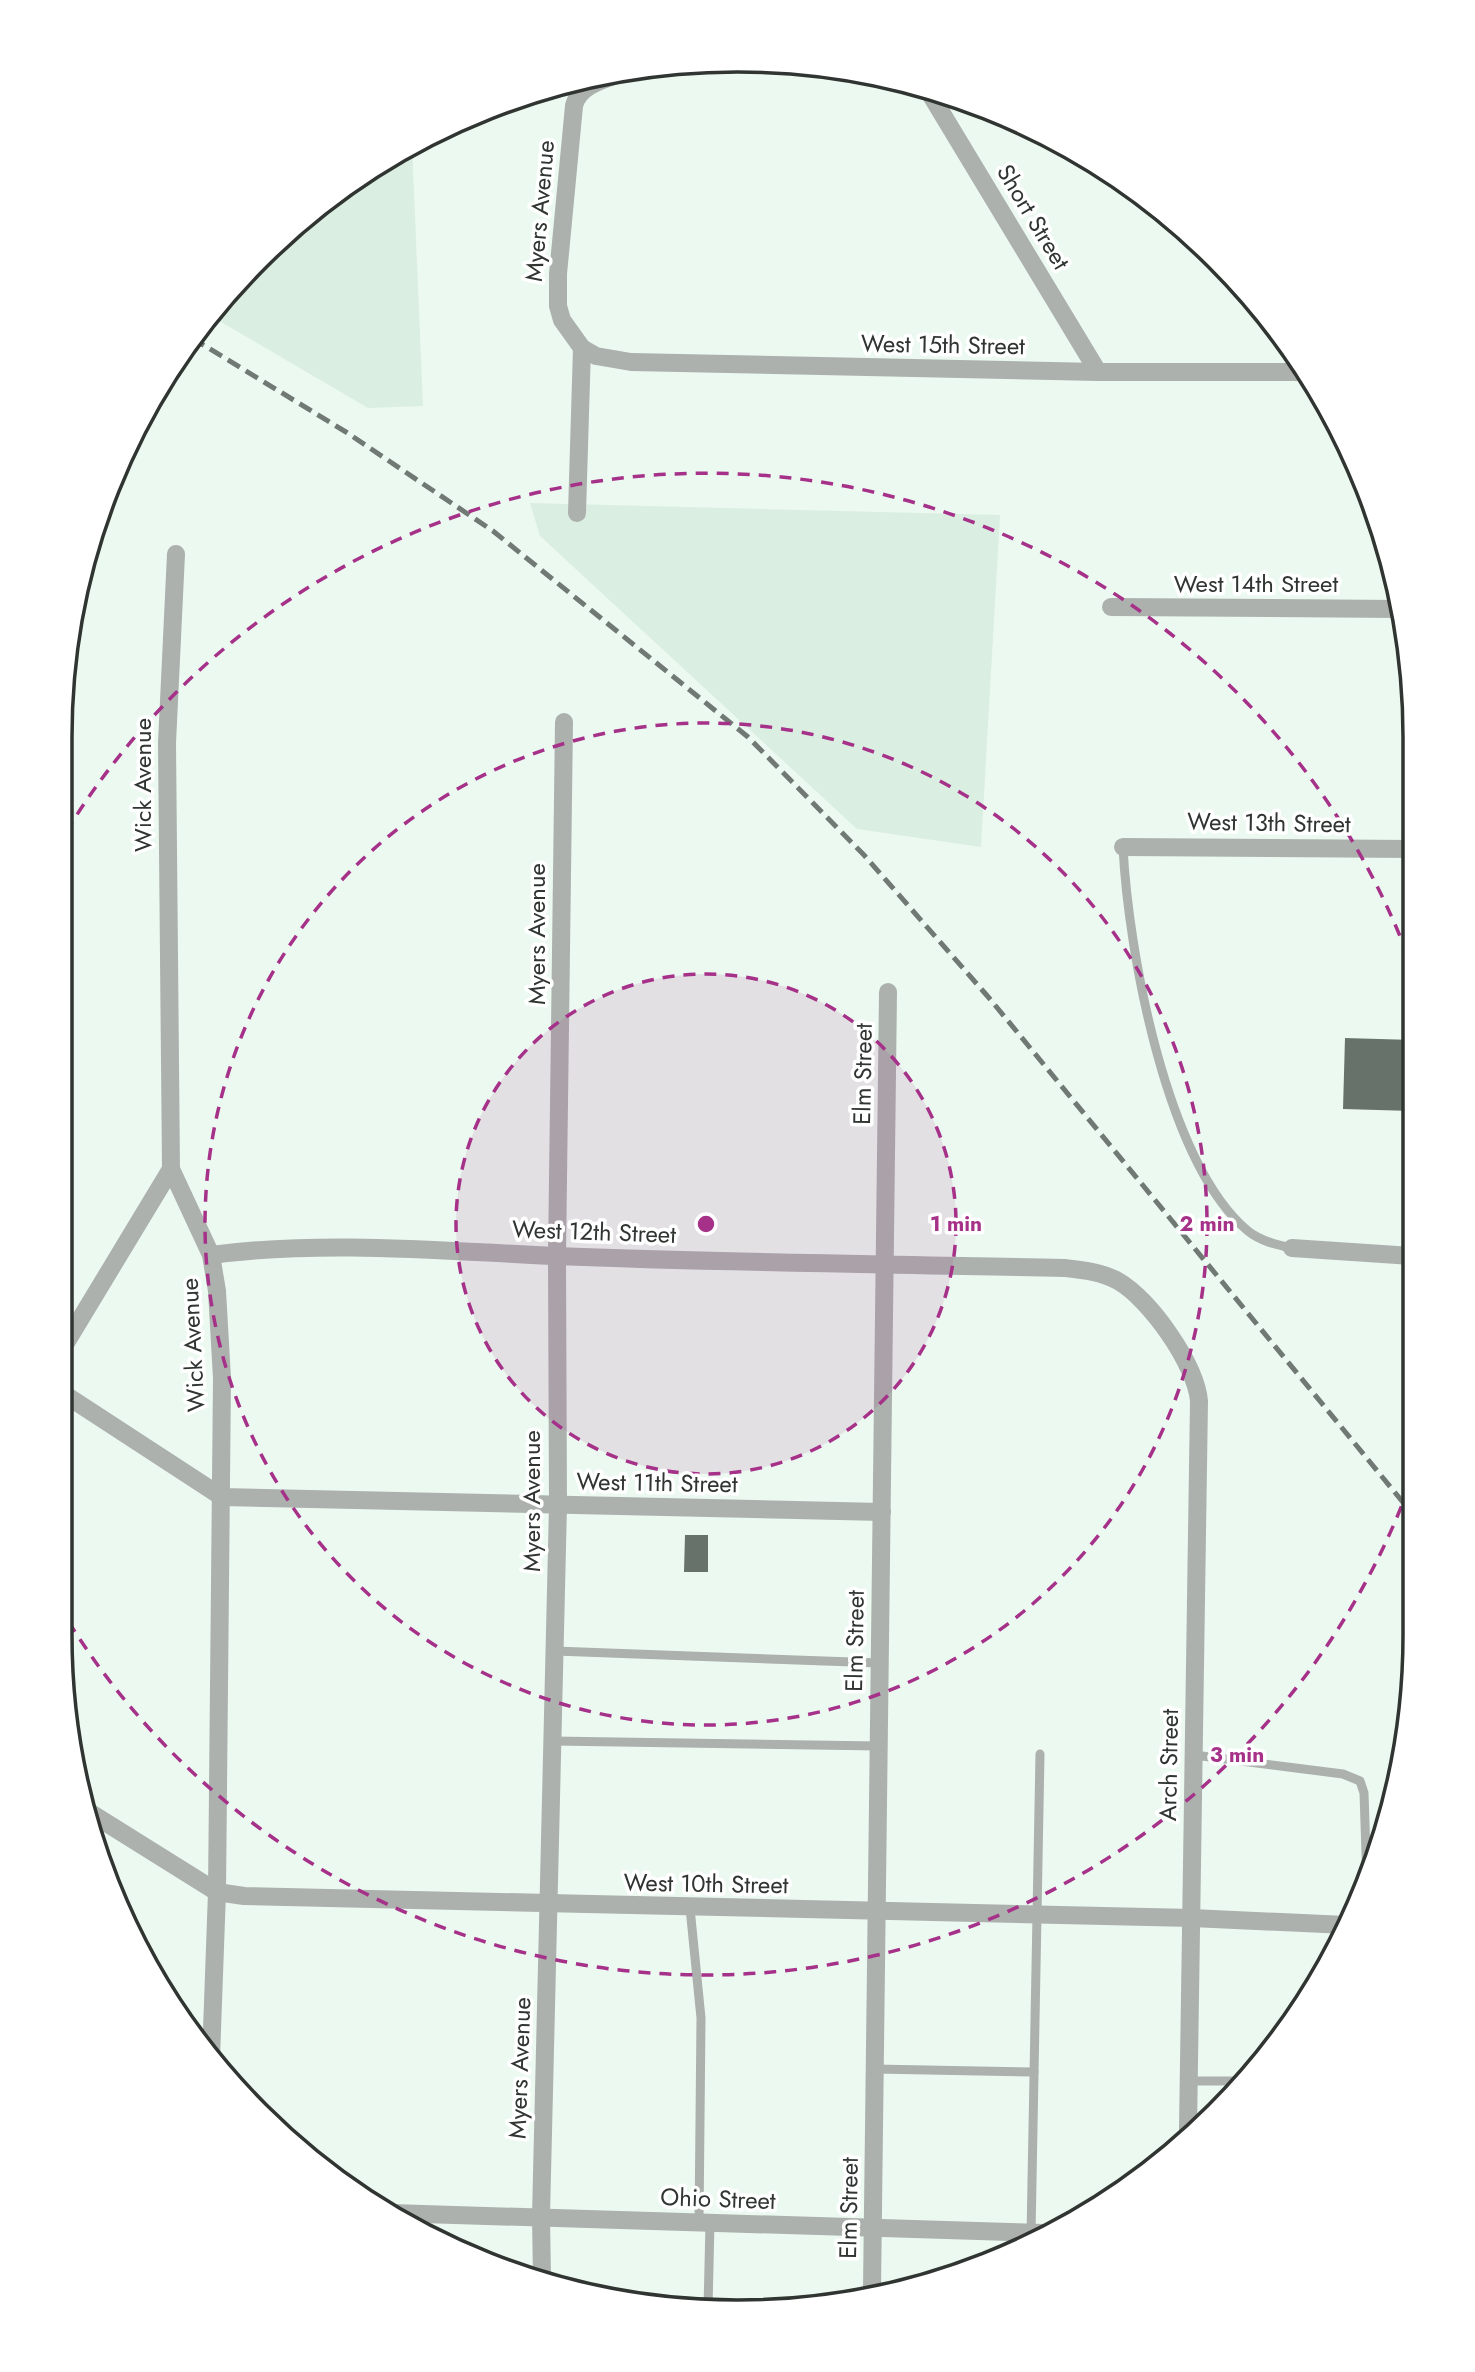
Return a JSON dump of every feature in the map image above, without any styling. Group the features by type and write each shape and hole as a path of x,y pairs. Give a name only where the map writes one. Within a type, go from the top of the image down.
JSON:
{"street":[{"name":"Myers Avenue","path":"579,91 574,106 558,274 558,306 562,320 582,348"},
{"name":"Short Street","path":"934,102 1098,372"},
{"name":"West 15th Street","path":"582,348 596,356 631,362 1098,372 1293,372"},
{"path":"577,513 582,348"},
{"name":"Wick Avenue","path":"176,554 167,743 171,1169 211,1255 220,1332 222,1497 217,1892 212,2043"},
{"name":"West 14th Street","path":"1111,607 1390,609"},
{"name":"Myers Avenue","path":"542,2271 558,1506 557,1256 564,722"},
{"name":"West 13th Street","path":"1123,846 1403,849"},
{"name":"Elm Street","path":"872,2286 888,992"},
{"path":"72,1333 171,1169"},
{"path":"1292,1248 1403,1255"},
{"name":"West 12th Street","path":"211,1255 288,1249 437,1250 557,1256 1088,1270 1115,1279 1141,1300 1181,1351 1197,1382 1199,1402"},
{"path":"72,1399 222,1497"},
{"name":"Arch Street","path":"1188,2124 1199,1402"},
{"name":"West 11th Street","path":"222,1497 882,1512"},
{"name":"West 10th Street","path":"97,1817 217,1892 549,1905 1192,1918 1337,1925"},
{"name":"Ohio Street","path":"409,2213 1026,2235"}],"lane":[{"path":"1123,846 1125,880 1146,1003 1185,1134 1208,1181 1248,1231 1269,1243 1292,1248"},
{"path":"555,1651 880,1663"},
{"path":"553,1741 879,1746"},
{"path":"1035,2230 1034,2072 1040,1754"},
{"path":"1194,1755 1343,1774 1360,1781 1364,1793 1366,1853"},
{"path":"690,1908 701,2018 708,2299"},
{"path":"875,2069 1034,2072"},
{"path":"1189,2081 1230,2081"}],"shaded area":[{"path":"413,157 423,406 368,408 219,321 267,267 332,209"},
{"path":"530,503 1000,515 981,847 857,829 540,536"}],"building":[{"path":"1345,1038 1403,1040 1403,1111 1343,1109"},
{"path":"685,1535 708,1535 708,1572 684,1572"}],"railway":[{"path":"201,344 346,432 493,531 748,737 864,855 990,999 1403,1502"}]}
